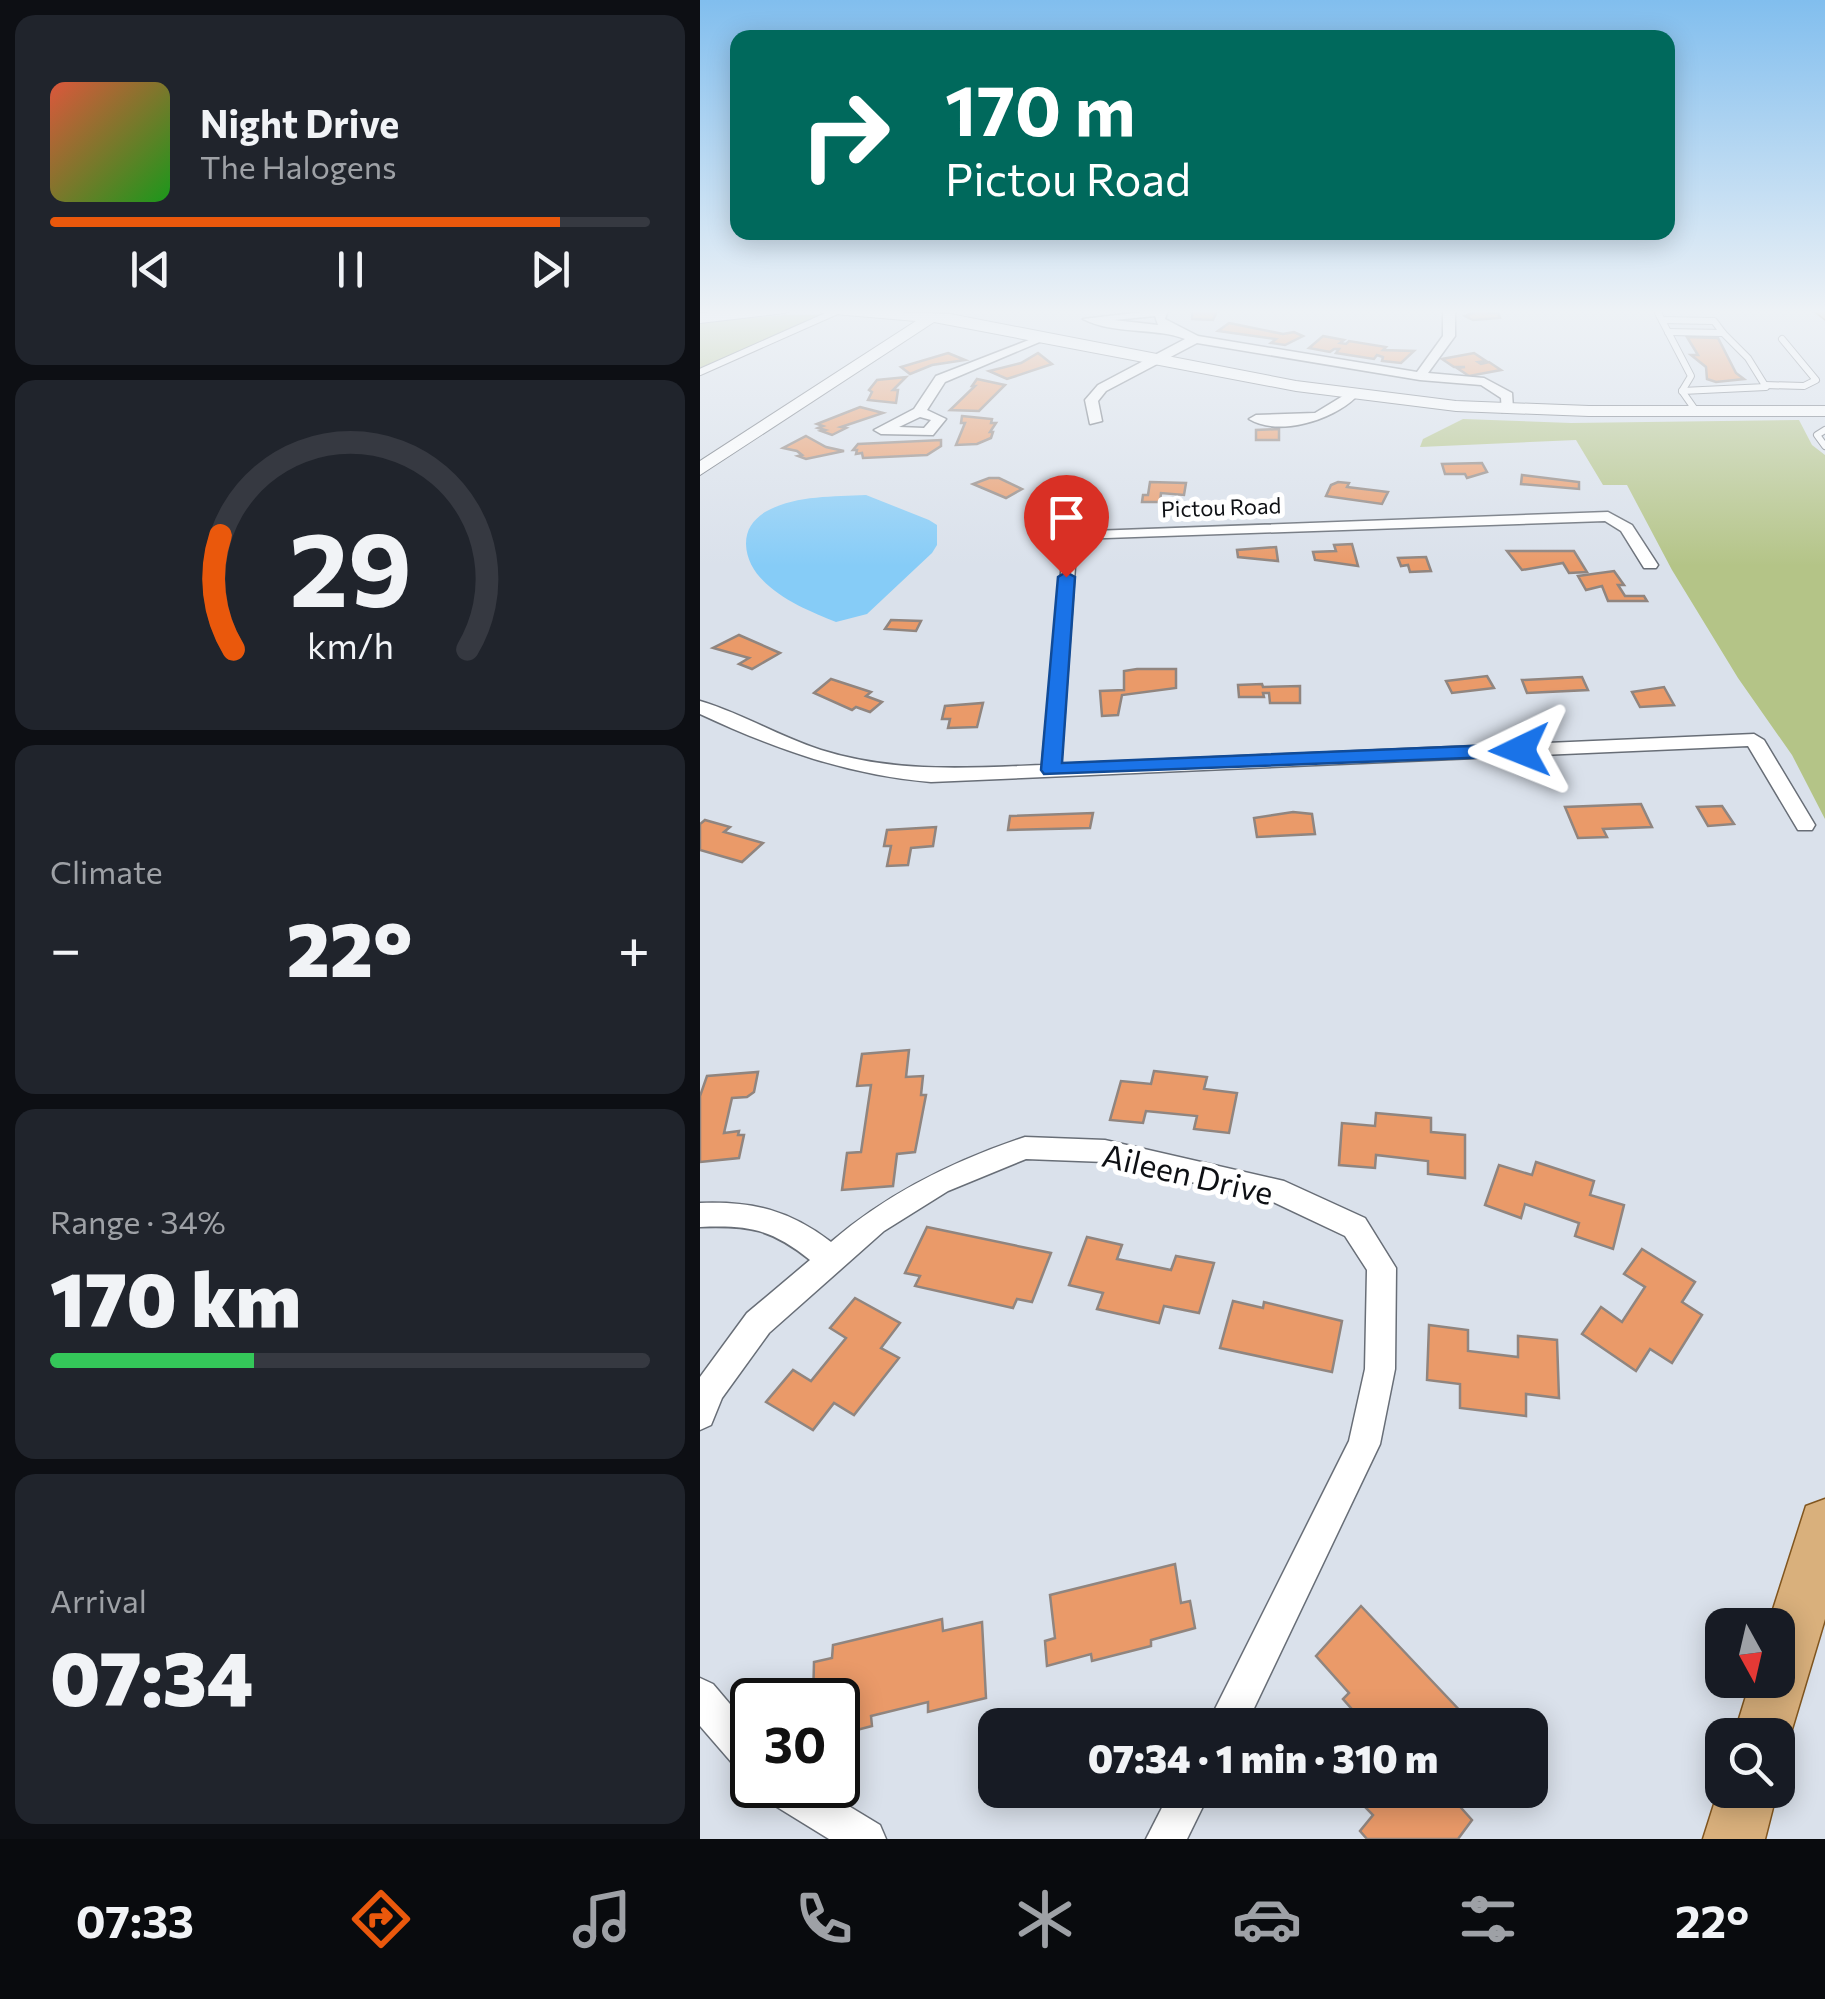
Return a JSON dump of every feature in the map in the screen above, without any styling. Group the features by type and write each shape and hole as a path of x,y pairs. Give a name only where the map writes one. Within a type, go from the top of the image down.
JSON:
{"main road":[{"path":"702,466 812,395"},
{"path":"1351,395 1507,409 1823,413"},
{"path":"1768,1718 1825,1525"},
{"path":"1734,1839 1743,1808"}],"street":[{"path":"919,412 930,395"},
{"path":"1094,395 1091,400 1096,421"},
{"path":"1256,418 1299,420 1320,416 1351,395"},
{"path":"1505,395 1507,409"},
{"name":"Pictou Road","path":"1051,770 1070,535 1608,516 1626,528 1650,565"},
{"path":"700,707 806,755 870,770 931,776 1754,740 1804,825"},
{"name":"Aileen Drive","path":"700,1414 711,1388 758,1322 874,1222 938,1183 1025,1148 1104,1151 1274,1189 1355,1228 1382,1268 1380,1369 1364,1444 1234,1708"},
{"path":"700,1215 748,1212 786,1224 831,1258"},
{"path":"700,1697 730,1732"},
{"path":"815,1808 866,1839"},
{"path":"1166,1839 1182,1808"}],"lane":[{"path":"1685,395 1696,411"},
{"path":"1825,430 1816,435 1825,446"}],"green space":[{"path":"1463,419 1571,423 1799,420 1812,445 1825,455 1825,819 1792,755 1738,678 1672,570 1627,485 1603,485 1576,440 1420,447 1423,439"}],"water":[{"path":"866,495 937,525 937,545 932,553 867,614 836,622 779,594 756,572 746,539 751,525 765,512 801,500"}],"building":[{"path":"871,395 897,395 896,403 868,400"},
{"path":"966,395 995,395 979,411 950,410"},
{"path":"860,407 883,413 841,427 846,428 832,435 818,428 823,426 817,424"},
{"path":"962,416 992,419 991,423 996,423 991,438 977,444 956,445 965,423 961,423"},
{"path":"1279,429 1279,440 1256,440 1256,430"},
{"path":"806,436 844,451 806,459 798,456 802,455 797,451 783,448"},
{"path":"941,440 941,446 927,455 863,458 862,453 853,450 858,444"},
{"path":"1482,463 1487,472 1467,478 1465,474 1445,474 1442,464"},
{"path":"1522,475 1579,482 1579,489 1521,484"},
{"path":"999,478 1022,489 1006,498 973,484"},
{"path":"1150,482 1186,483 1184,495 1161,493 1160,502 1142,502"},
{"path":"1349,483 1347,487 1388,492 1382,504 1326,496 1331,485"},
{"path":"1352,544 1358,566 1315,560 1313,552 1336,551 1334,545"},
{"path":"1276,547 1278,561 1238,557 1237,550"},
{"path":"1507,551 1574,551 1587,572 1569,573 1563,563 1522,570"},
{"path":"1426,557 1431,571 1410,572 1408,565 1401,566 1398,558"},
{"path":"1614,571 1624,585 1618,585 1625,596 1644,596 1647,601 1608,601 1602,586 1586,590 1578,576"},
{"path":"891,620 921,621 916,631 885,629"},
{"path":"739,635 780,653 752,669 739,664 749,658 713,648"},
{"path":"1176,669 1176,688 1122,695 1118,715 1102,716 1100,691 1124,690 1124,671"},
{"path":"1487,676 1494,688 1452,693 1446,681"},
{"path":"1582,677 1588,690 1527,693 1522,680"},
{"path":"831,679 871,692 866,696 882,702 870,712 856,707 852,710 814,693"},
{"path":"1238,685 1300,686 1300,703 1270,703 1269,693 1263,693 1264,697 1239,697"},
{"path":"1664,687 1674,705 1640,707 1632,692"},
{"path":"983,703 977,727 948,728 950,719 942,719 945,706"},
{"path":"1641,804 1652,827 1603,829 1607,837 1578,838 1565,807"},
{"path":"1722,806 1734,824 1708,826 1697,807"},
{"path":"1293,812 1312,814 1315,834 1257,837 1254,818"},
{"path":"1093,813 1090,828 1008,830 1010,816"},
{"path":"705,820 730,827 724,832 763,843 742,862 700,850 700,824"},
{"path":"936,827 933,846 911,848 908,865 887,866 891,846 884,846 887,830"},
{"path":"909,1050 906,1077 923,1076 921,1095 926,1095 915,1152 897,1154 893,1186 842,1190 847,1153 861,1152 871,1085 857,1086 862,1054"},
{"path":"1154,1071 1207,1077 1204,1089 1237,1093 1229,1133 1194,1129 1197,1116 1146,1111 1143,1123 1110,1120 1121,1081 1151,1084"},
{"path":"758,1072 754,1092 732,1098 724,1133 739,1131 738,1135 744,1135 739,1158 700,1162 700,1096 707,1076"},
{"path":"1376,1113 1431,1118 1431,1132 1465,1135 1465,1178 1428,1174 1428,1161 1376,1155 1375,1168 1339,1165 1342,1123 1375,1126"},
{"path":"1536,1162 1594,1181 1590,1195 1624,1205 1613,1249 1575,1236 1579,1223 1525,1204 1521,1218 1485,1205 1499,1165 1532,1175"},
{"path":"927,1227 1051,1253 1032,1302 1017,1299 1013,1308 915,1286 920,1276 905,1273"},
{"path":"1087,1237 1122,1245 1117,1259 1171,1270 1176,1256 1214,1263 1199,1313 1164,1306 1159,1323 1097,1309 1103,1293 1069,1285"},
{"path":"1642,1249 1695,1282 1682,1302 1702,1315 1672,1363 1650,1349 1636,1371 1582,1334 1601,1307 1622,1322 1645,1287 1624,1274"},
{"path":"855,1298 900,1323 881,1348 899,1358 854,1415 834,1403 813,1430 766,1402 793,1370 811,1381 846,1338 830,1328"},
{"path":"1233,1301 1263,1308 1264,1302 1342,1321 1332,1372 1220,1348"},
{"path":"1429,1325 1468,1330 1468,1351 1518,1357 1518,1336 1557,1340 1559,1398 1526,1394 1526,1416 1460,1408 1460,1384 1427,1380"},
{"path":"1175,1564 1181,1603 1190,1601 1195,1628 1151,1640 1151,1646 1092,1661 1091,1654 1047,1666 1045,1641 1055,1638 1050,1595"},
{"path":"1361,1606 1457,1708 1351,1708 1343,1699 1349,1693 1316,1656"},
{"path":"942,1619 943,1631 982,1622 986,1698 928,1712 928,1702 871,1716 872,1726 860,1729 860,1678 814,1678 814,1662 832,1658 833,1645"},
{"path":"1366,1808 1461,1808 1472,1820 1458,1839 1367,1839 1360,1831 1373,1815"}],"route":[{"path":"1066,577 1051,770 1520,750"}]}
